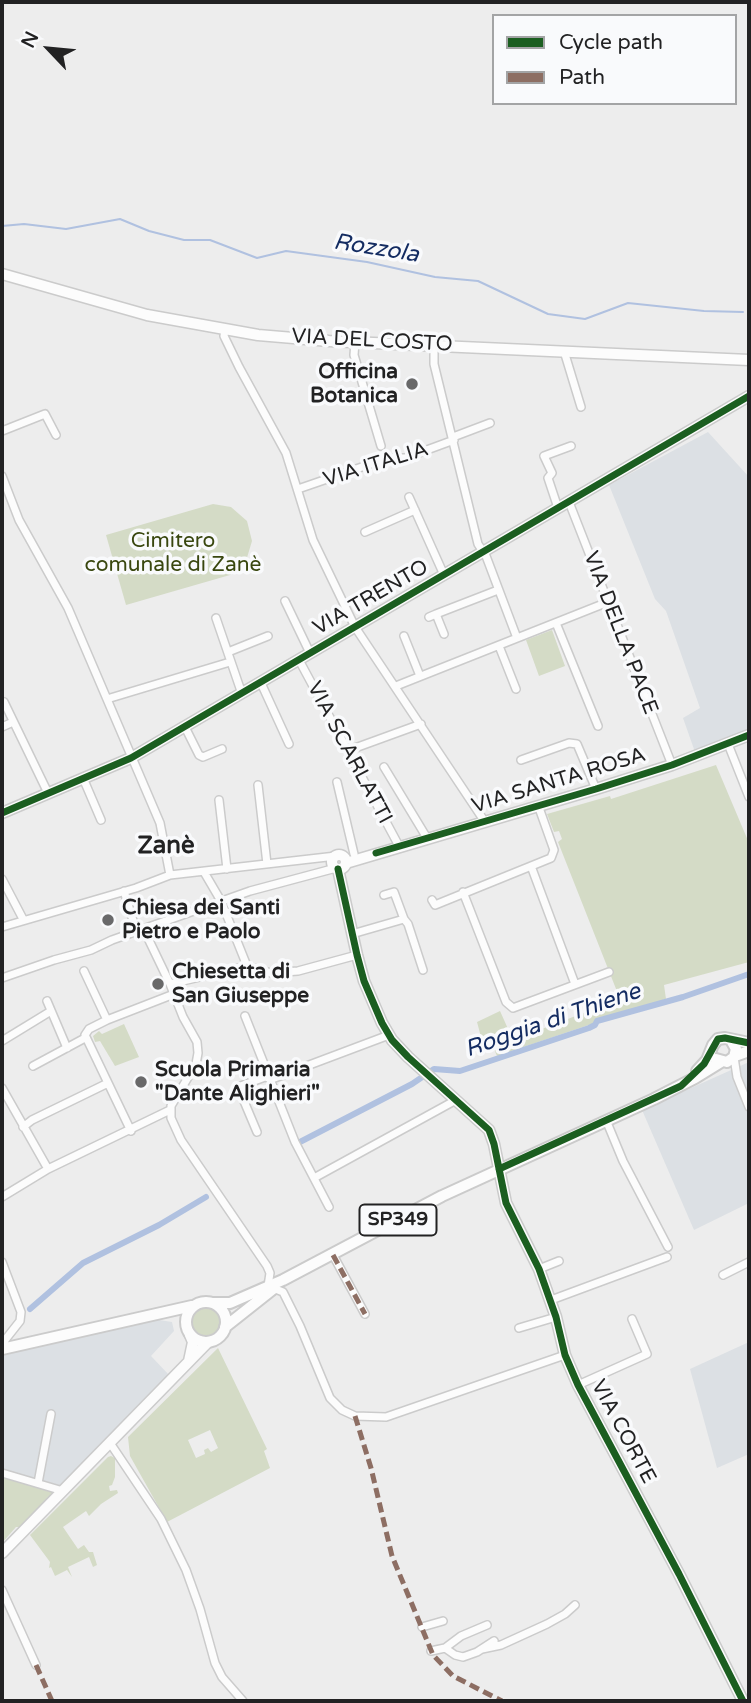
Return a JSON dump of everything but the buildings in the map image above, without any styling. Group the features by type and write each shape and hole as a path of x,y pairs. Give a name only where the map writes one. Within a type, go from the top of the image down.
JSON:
{"main road":[{"path":"731,1040 736,1047 728,1059 713,1056 715,1042 720,1038 749,1043"},
{"name":"SP349","path":"688,1081 704,1064 712,1050"},
{"name":"SP349","path":"3,1349 192,1306 202,1301 230,1303 274,1286 499,1169 749,1051"},
{"name":"SP349","path":"208,1342 219,1337 225,1327 274,1286"},
{"path":"239,1299 243,1313"},
{"path":"213,1303 225,1315 225,1327"},
{"path":"188,1331 186,1316 192,1306"},
{"path":"154,1315 172,1318 201,1342 208,1342"}],"street":[{"name":"VIA DEL COSTO","path":"2,274 147,315 258,335 749,360"},
{"path":"225,329 224,336 239,367 286,453 322,561 355,627 485,821"},
{"path":"355,342 354,355 381,446"},
{"path":"434,345 434,364 478,544 488,562 517,638"},
{"path":"565,351 581,407"},
{"name":"VIA TRENTO","path":"2,813 131,758 749,397"},
{"path":"2,431 46,414 56,435"},
{"name":"VIA ITALIA","path":"298,489 388,458 405,458 490,423"},
{"path":"558,508 548,478 552,473 544,456 571,446"},
{"path":"2,476 19,520 68,608 160,823 170,875"},
{"path":"410,498 444,575"},
{"name":"VIA DELLA PACE","path":"569,502 672,765"},
{"path":"365,532 415,510"},
{"path":"444,635 433,616 498,590"},
{"path":"285,601 310,653"},
{"path":"396,686 608,602"},
{"path":"216,618 242,694"},
{"path":"556,623 598,726"},
{"path":"228,652 268,636"},
{"path":"404,636 420,676"},
{"path":"499,646 516,689"},
{"name":"VIA SCARLATTI","path":"299,660 399,846"},
{"path":"107,699 230,662"},
{"path":"261,683 289,744"},
{"path":"4,702 48,793"},
{"path":"2,727 13,722"},
{"path":"355,748 421,724"},
{"path":"185,727 203,757 222,749"},
{"name":"VIA SANTA ROSA","path":"339,866 672,765 749,736"},
{"path":"521,761 569,743 577,744 596,789"},
{"path":"728,744 749,797"},
{"path":"384,767 427,838"},
{"path":"83,778 101,820"},
{"path":"337,782 354,854"},
{"path":"258,785 267,864"},
{"path":"219,800 227,869"},
{"path":"432,900 435,905 551,858 554,850 538,805"},
{"name":"VIA SANTA ROSA","path":"339,866 354,854 376,853"},
{"path":"2,927 23,919 42,917 170,875 319,858 339,866"},
{"path":"2,978 91,950 221,901 339,866"},
{"name":"VIA CORTE","path":"339,866 364,981 389,1035 408,1058 489,1130 506,1203 539,1269 551,1300 565,1355 578,1385 743,1701"},
{"path":"531,866 575,984"},
{"path":"204,872 221,901 247,966"},
{"path":"2,878 23,919"},
{"path":"2,1197 48,1169 170,1110 193,1073 198,1053 197,1042 145,933 135,927 124,891"},
{"path":"384,895 394,892 423,970"},
{"path":"463,892 508,1005 513,1008 609,972"},
{"path":"352,934 404,919"},
{"path":"170,984 247,966 282,973 357,955"},
{"path":"84,971 107,1020"},
{"path":"33,1066 85,1038 89,1030 107,1020 174,994"},
{"path":"47,1001 67,1048"},
{"path":"2,1041 51,1012"},
{"path":"245,1016 295,1142 329,1207"},
{"path":"257,1132 238,1087 265,1077 272,1079 389,1035"},
{"path":"85,1038 131,1130"},
{"path":"728,1059 749,1107"},
{"path":"23,1127 108,1083"},
{"path":"2,1088 4,1098 48,1169"},
{"path":"314,1178 456,1100"},
{"path":"170,1110 181,1140 270,1273 274,1286 283,1292 330,1398 342,1410 355,1416 386,1417 565,1355"},
{"path":"606,1120 623,1161 668,1247"},
{"path":"333,1255 365,1314"},
{"path":"551,1300 667,1257"},
{"path":"539,1269 559,1261"},
{"path":"2,1262 21,1317 5,1340 3,1349"},
{"path":"723,1275 749,1262"},
{"path":"270,1273 274,1286"},
{"path":"519,1328 556,1317"},
{"path":"578,1385 648,1354 632,1319"},
{"path":"188,1331 193,1342 189,1362"},
{"path":"3,1551 208,1342"},
{"path":"38,1483 51,1414"},
{"path":"110,1443 161,1519 186,1570 215,1663 222,1677 243,1701"},
{"path":"2,1473 63,1491"},
{"path":"2,1590 36,1665"},
{"path":"482,1649 501,1645 575,1605"},
{"path":"422,1627 443,1621"},
{"path":"431,1651 445,1648 460,1636 487,1625"},
{"path":"445,1648 463,1657 494,1641"}],"shaded area":[{"path":"708,432 749,477 749,730 695,752 683,718 700,708 666,611 655,599 609,485"},
{"path":"749,1062 749,1203 694,1230 642,1110"},
{"path":"153,1319 172,1322 174,1331 151,1356 170,1376 62,1486 2,1469 2,1355"},
{"path":"749,1342 749,1454 717,1468 690,1369"}],"green space":[{"name":"Cimitero comunale di Zanè","path":"213,504 231,507 247,521 252,541 246,561 230,575 126,605 106,535"},
{"path":"552,630 565,666 539,676 526,640"},
{"path":"716,765 749,843 749,962 664,985 666,999 497,1056 488,1035 481,1037 477,1022 500,1011 513,1040 620,999 558,842 562,839 559,831 554,832 547,814 610,796 611,799"},
{"path":"124,1024 139,1057 115,1066 100,1041 95,1042 93,1036 99,1031 102,1034"},
{"path":"205,1307 215,1312 220,1322 215,1332 205,1337 195,1332 190,1322 195,1312"},
{"path":"218,1348 267,1449 264,1451 270,1468 167,1522 130,1456 128,1437","holes":["210,1430 218,1448 211,1452 208,1448 204,1450 205,1454 196,1458 188,1440"]},
{"path":"111,1456 115,1458 115,1477 109,1486 110,1491 117,1490 118,1493 89,1516 86,1511 63,1527 78,1549 84,1545 89,1552 93,1552 97,1565 93,1567 89,1557 68,1567 72,1577 67,1570 55,1576 51,1567 49,1568 50,1562 30,1535"},
{"path":"2,1475 54,1491 54,1495 22,1527 16,1527 2,1543"}],"waterway":[{"name":"Rozzola","path":"2,226 24,224 66,229 120,219 149,231 184,240 210,240 257,258 286,251 367,262 435,277 478,281 548,314 585,319 628,303 743,312"},
{"name":"Roggia di Thiene","path":"298,1143 412,1084 434,1069 460,1071 589,1028 597,1021 683,997 749,974"},
{"name":"Roggia di Thiene","path":"30,1309 83,1263 159,1225 206,1197"}],"marked path":[{"path":"333,1255 365,1314"},
{"path":"355,1416 371,1468 392,1556 433,1655 453,1676 502,1701"},
{"path":"36,1665 52,1701"}],"cycle path":[{"path":"2,813 131,758 749,396"},
{"path":"376,853 672,765 749,735"},
{"path":"338,869 364,981 382,1023 392,1040 408,1057 489,1130 506,1203 539,1269 556,1317 565,1355 578,1385 743,1701"},
{"path":"499,1169 681,1086 704,1064 718,1039 749,1043"}],"place":[{"name":"Officina Botanica","path":"412,384"},
{"name":"Chiesa dei Santi Pietro e Paolo","path":"108,920"},
{"name":"Chiesetta di San Giuseppe","path":"158,984"},
{"name":"Scuola Primaria \"Dante Alighieri\"","path":"141,1082"}],"district":[{"name":"Zanè","path":"166,847"}]}
